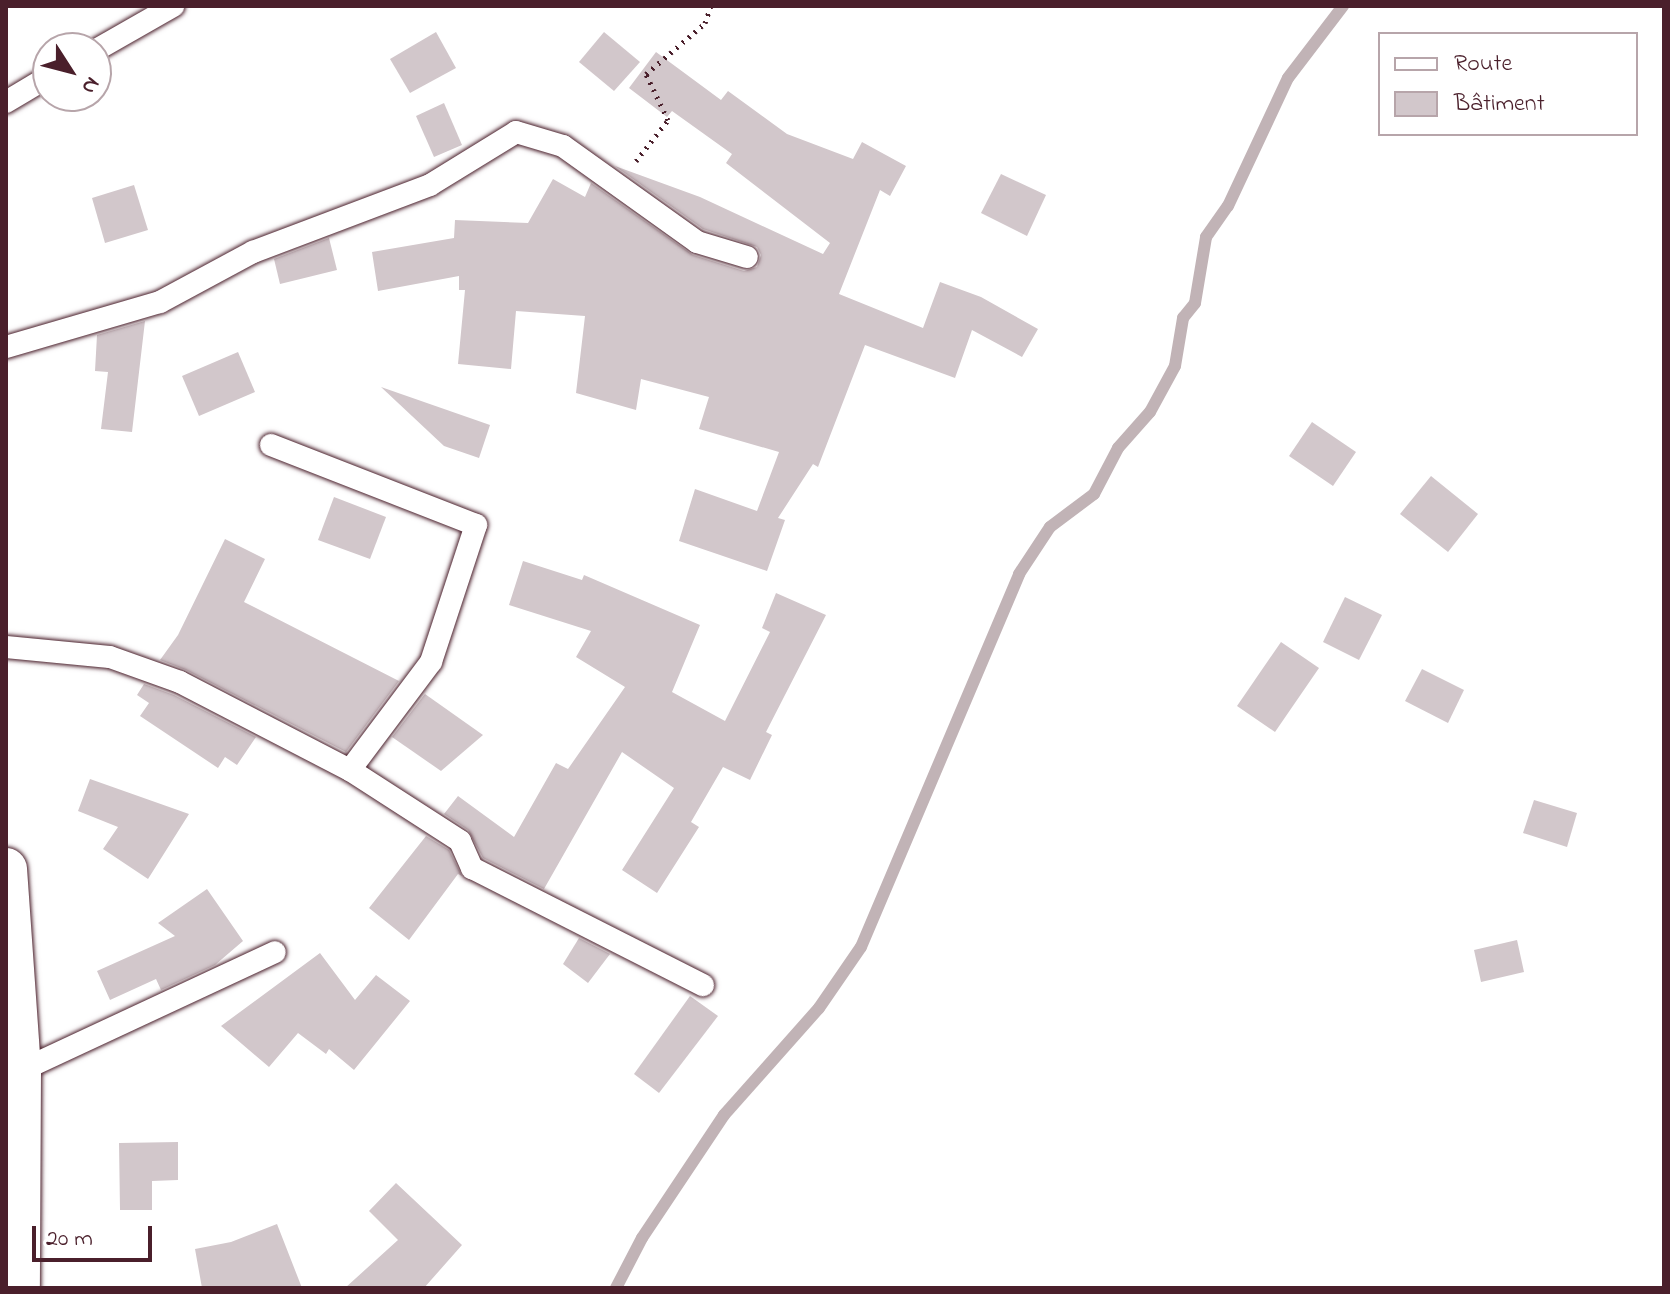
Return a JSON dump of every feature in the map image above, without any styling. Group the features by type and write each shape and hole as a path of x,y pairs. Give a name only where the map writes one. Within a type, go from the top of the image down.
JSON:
{"street":[{"path":"6,869 20,1071 19,1288"}],"lane":[{"path":"112,41 173,6"},
{"path":"6,102 32,87"},
{"path":"6,347 160,302 253,252 430,185 516,132 563,146 697,242 747,257"},
{"path":"271,445 476,525 431,662 350,770"},
{"path":"6,647 110,657 180,682 350,770 460,841 472,868 703,985"},
{"path":"20,1071 275,952"}],"path":[{"path":"618,185 668,120 646,74 705,23 711,6"}],"building":[{"path":"436,32 456,68 410,93 390,59"},
{"path":"604,32 640,62 614,91 579,62"},
{"path":"656,52 721,100 728,91 787,134 853,159 862,142 906,166 890,196 880,190 839,294 923,328 940,282 981,297 1038,329 1022,357 972,330 955,378 865,345 818,467 813,464 778,518 785,520 767,571 679,541 695,489 757,511 779,452 699,429 709,397 641,379 636,410 576,393 585,316 516,311 511,369 458,364 465,290 459,290 459,276 378,291 372,252 454,238 455,220 528,223 553,179 585,197 591,183 693,255 744,271 757,267 761,255 757,247 703,229 615,166 700,197 823,254 830,243 726,163 732,154 672,111 667,117 629,88"},
{"path":"444,103 462,145 434,157 416,116"},
{"path":"1001,174 1046,195 1027,236 981,213"},
{"path":"134,185 148,230 105,243 92,198"},
{"path":"329,238 337,270 280,284 274,259"},
{"path":"145,321 132,432 101,429 108,372 95,371 97,335"},
{"path":"238,352 255,392 199,416 182,376"},
{"path":"381,387 490,425 479,458 444,446"},
{"path":"1312,422 1356,452 1333,486 1289,456"},
{"path":"1431,476 1478,514 1448,552 1400,514"},
{"path":"334,497 386,517 370,559 318,540"},
{"path":"225,539 265,559 244,602 399,681 346,752 186,670 160,660 178,635"},
{"path":"523,561 582,580 584,575 700,625 672,692 725,721 770,632 762,628 776,593 826,615 766,732 772,735 750,780 723,767 691,822 699,827 657,893 622,870 674,788 622,752 544,889 483,858 468,830 444,814 458,796 514,837 556,763 568,769 625,687 576,657 591,631 509,605"},
{"path":"1345,597 1382,615 1359,660 1323,642"},
{"path":"1281,642 1319,668 1275,732 1237,706"},
{"path":"1422,669 1464,690 1448,723 1405,701"},
{"path":"144,684 174,695 256,737 237,765 225,757 218,768 140,716 149,703 137,695"},
{"path":"425,694 483,735 441,771 392,737"},
{"path":"90,779 189,814 148,879 103,849 118,827 78,811"},
{"path":"1534,800 1577,813 1567,847 1523,833"},
{"path":"426,836 449,850 462,876 458,874 409,940 369,908"},
{"path":"207,889 243,941 215,965 161,990 156,979 110,1000 97,971 175,936 158,923"},
{"path":"579,938 610,954 588,983 563,964"},
{"path":"1517,940 1524,972 1481,982 1474,950"},
{"path":"320,953 355,1000 376,975 410,1001 354,1070 329,1049 326,1054 298,1033 269,1067 221,1026"},
{"path":"690,996 718,1016 659,1093 634,1074"},
{"path":"178,1142 178,1180 152,1181 152,1210 120,1210 119,1143"},
{"path":"396,1183 462,1245 424,1288 345,1288 398,1240 369,1211"},
{"path":"277,1224 302,1288 202,1288 195,1249 231,1242"}],"waterway":[{"path":"616,1288 642,1238 724,1115 819,1008 861,947 1019,574 1050,527 1094,494 1118,448 1150,412 1175,366 1183,318 1195,303 1206,237 1228,206 1288,78 1343,6"}]}
